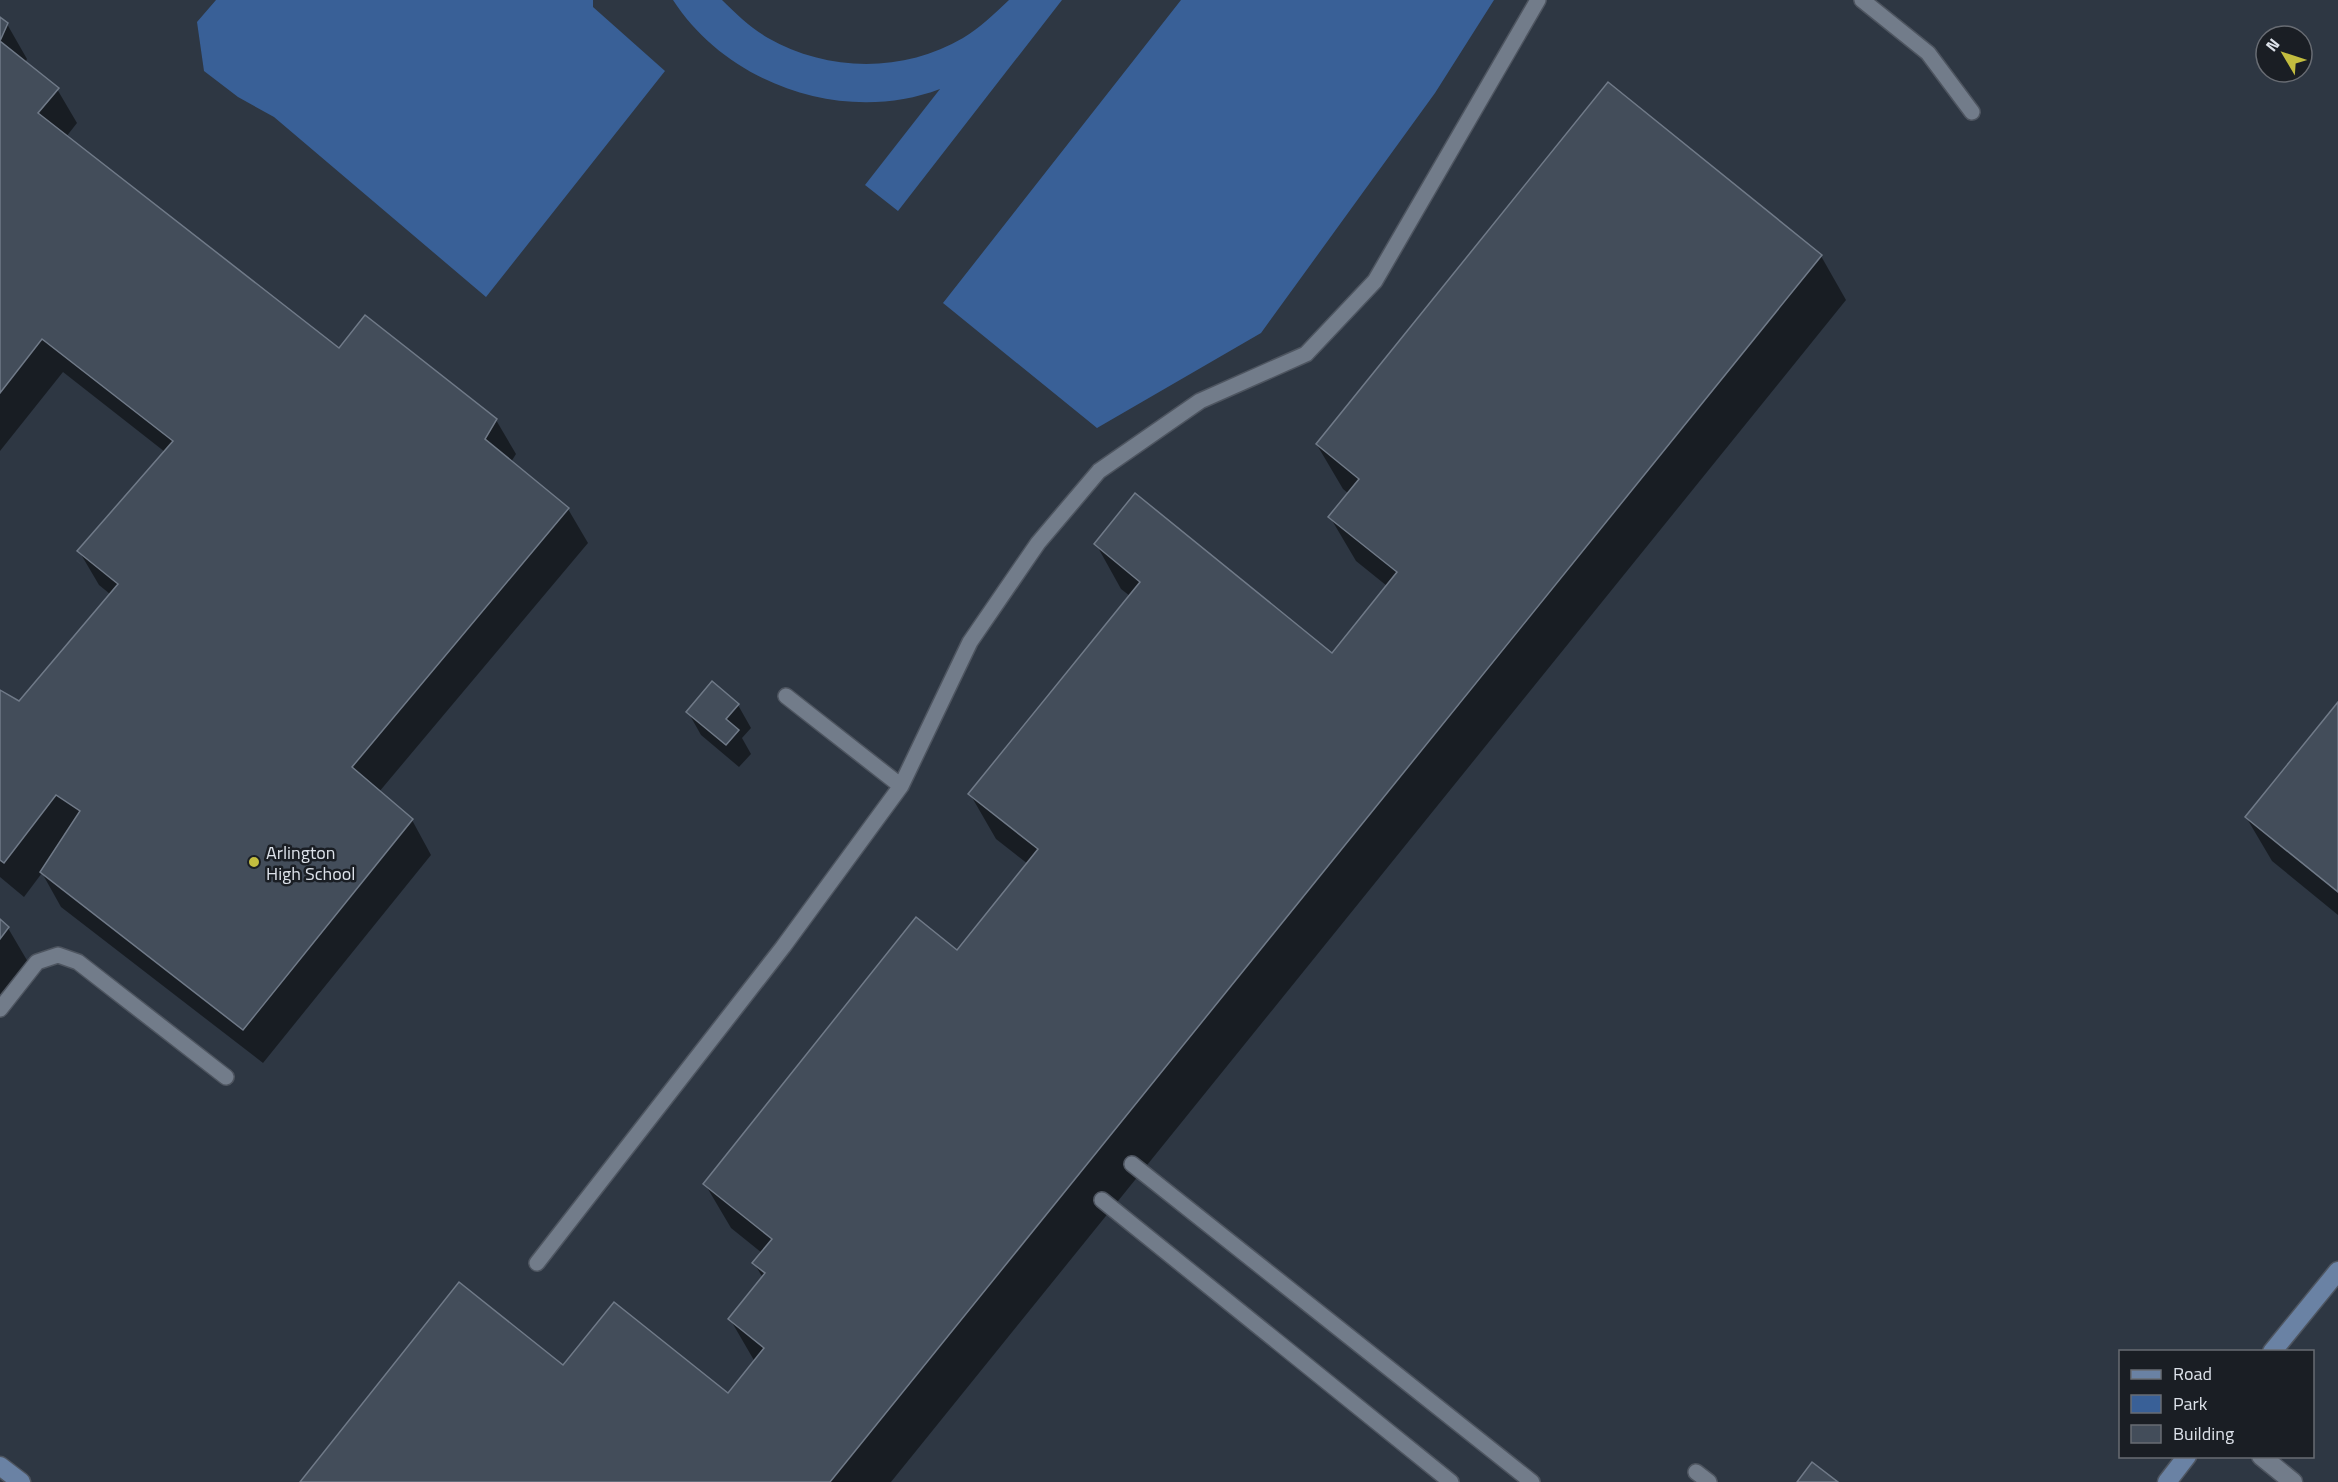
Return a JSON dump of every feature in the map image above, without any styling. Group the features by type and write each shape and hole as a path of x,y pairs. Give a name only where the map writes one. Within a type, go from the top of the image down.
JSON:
{"main road":[{"path":"2274,1350 2338,1271"},
{"path":"2167,1482 2185,1458"},
{"path":"0,1466 21,1482"}],"street":[{"path":"2263,1458 2293,1482"}],"lane":[{"path":"537,1263 783,947 901,786 970,642 1038,543 1099,471 1200,400 1306,354 1376,281 1538,0"},
{"path":"1862,0 1928,53 1972,112"},
{"path":"786,696 901,786"},
{"path":"0,1009 37,962 58,955 78,962 226,1077"},
{"path":"1132,1164 1532,1482"},
{"path":"1102,1200 1451,1482"},
{"path":"1696,1472 1709,1482"}],"green space":[{"path":"216,0 593,0 593,7 665,71 486,297 274,117 238,97 204,71 197,22"},
{"path":"673,0 722,0 756,30 791,49 840,62 866,64 916,58 940,49 975,30 1009,0 1062,0 898,211 865,185 940,89 904,99 866,102 828,99 792,90 757,75 725,55 696,30"},
{"path":"1181,0 1494,0 1435,93 1261,333 1097,428 943,303"}],"building":[{"path":"0,17 8,23 0,41"},
{"path":"0,41 59,88 38,113 339,348 365,315 497,419 485,439 569,508 352,767 413,819 243,1030 40,872 80,811 56,795 4,863 0,860 0,690 19,701 118,584 77,551 173,441 42,339 0,393"},
{"path":"1608,82 1822,255 830,1482 300,1482 459,1282 563,1365 614,1302 728,1393 764,1348 728,1319 765,1273 752,1263 772,1239 703,1184 916,917 957,950 1038,849 968,794 1140,582 1094,544 1135,493 1332,653 1397,572 1328,517 1359,479 1316,444"},
{"path":"712,681 739,704 726,719 739,730 726,745 686,712"},
{"path":"2338,702 2338,892 2245,817"},
{"path":"0,919 9,927 0,939"},
{"path":"1812,1462 1838,1482 1797,1482"}],"place":[{"name":"Arlington High School","path":"254,862"}]}
